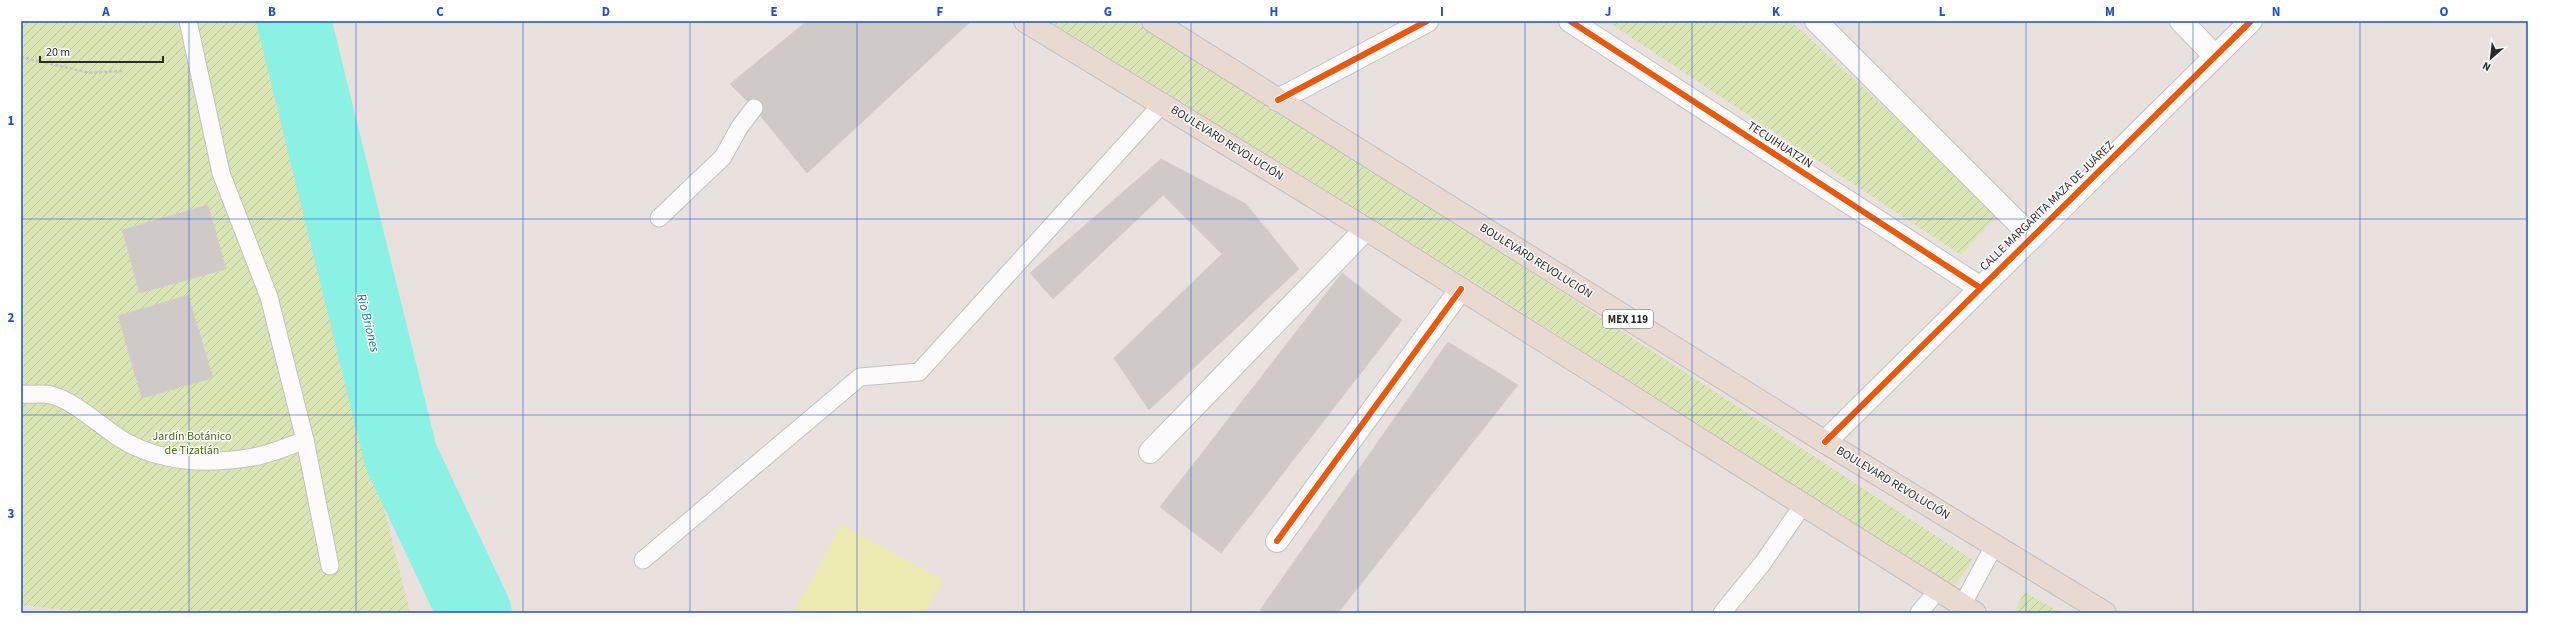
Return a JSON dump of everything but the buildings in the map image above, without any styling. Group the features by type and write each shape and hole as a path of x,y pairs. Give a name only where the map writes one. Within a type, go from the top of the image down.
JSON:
{"main road":[{"name":"BOULEVARD REVOLUCIÓN","path":"1025,21 1163,103 1366,229 1938,590 1965,610"},
{"name":"BOULEVARD REVOLUCIÓN","path":"1153,21 1825,442 1995,544 2105,613"}],"street":[{"path":"1278,100 1427,21"},
{"name":"TECUIHUATZIN","path":"1570,21 1979,287"},
{"path":"1816,21 2032,236"},
{"path":"2181,21 2215,56"},
{"name":"CALLE MARGARITA MAZA DE JUÁREZ","path":"1825,442 1979,287 2251,21"},
{"path":"1150,452 1366,229"},
{"path":"1277,541 1461,289"}],"lane":[{"path":"188,21 221,173 269,297 305,440 330,566"},
{"path":"643,560 860,377 919,372 1163,103"},
{"path":"659,218 723,157 739,128 754,108"},
{"path":"21,394 52,395 85,413 121,439 146,452 178,460 209,461 254,457 305,440"},
{"path":"1722,613 1762,564 1803,505"},
{"path":"1965,610 1995,544"},
{"path":"1919,613 1938,590"}],"path":[{"path":"21,57 90,73 122,71"}],"green space":[{"name":"Jardín Botánico de Tizatlán","path":"21,21 263,21 410,613 90,613 21,605"},
{"path":"1049,21 1136,21 1267,100 1973,560 1954,586 1940,579 1468,278"},
{"path":"1606,21 1791,21 1999,214 1961,255"},
{"path":"841,525 943,580 925,613 794,613"},
{"path":"2024,592 2062,613 2014,613"}],"waterway":[{"name":"Rio Briones","path":"294,21 401,457 475,613"}],"cycle path":[{"path":"1278,100 1427,21"},
{"path":"1570,21 1979,287"},
{"path":"1825,442 2251,21"},
{"path":"1277,541 1461,289"}]}
